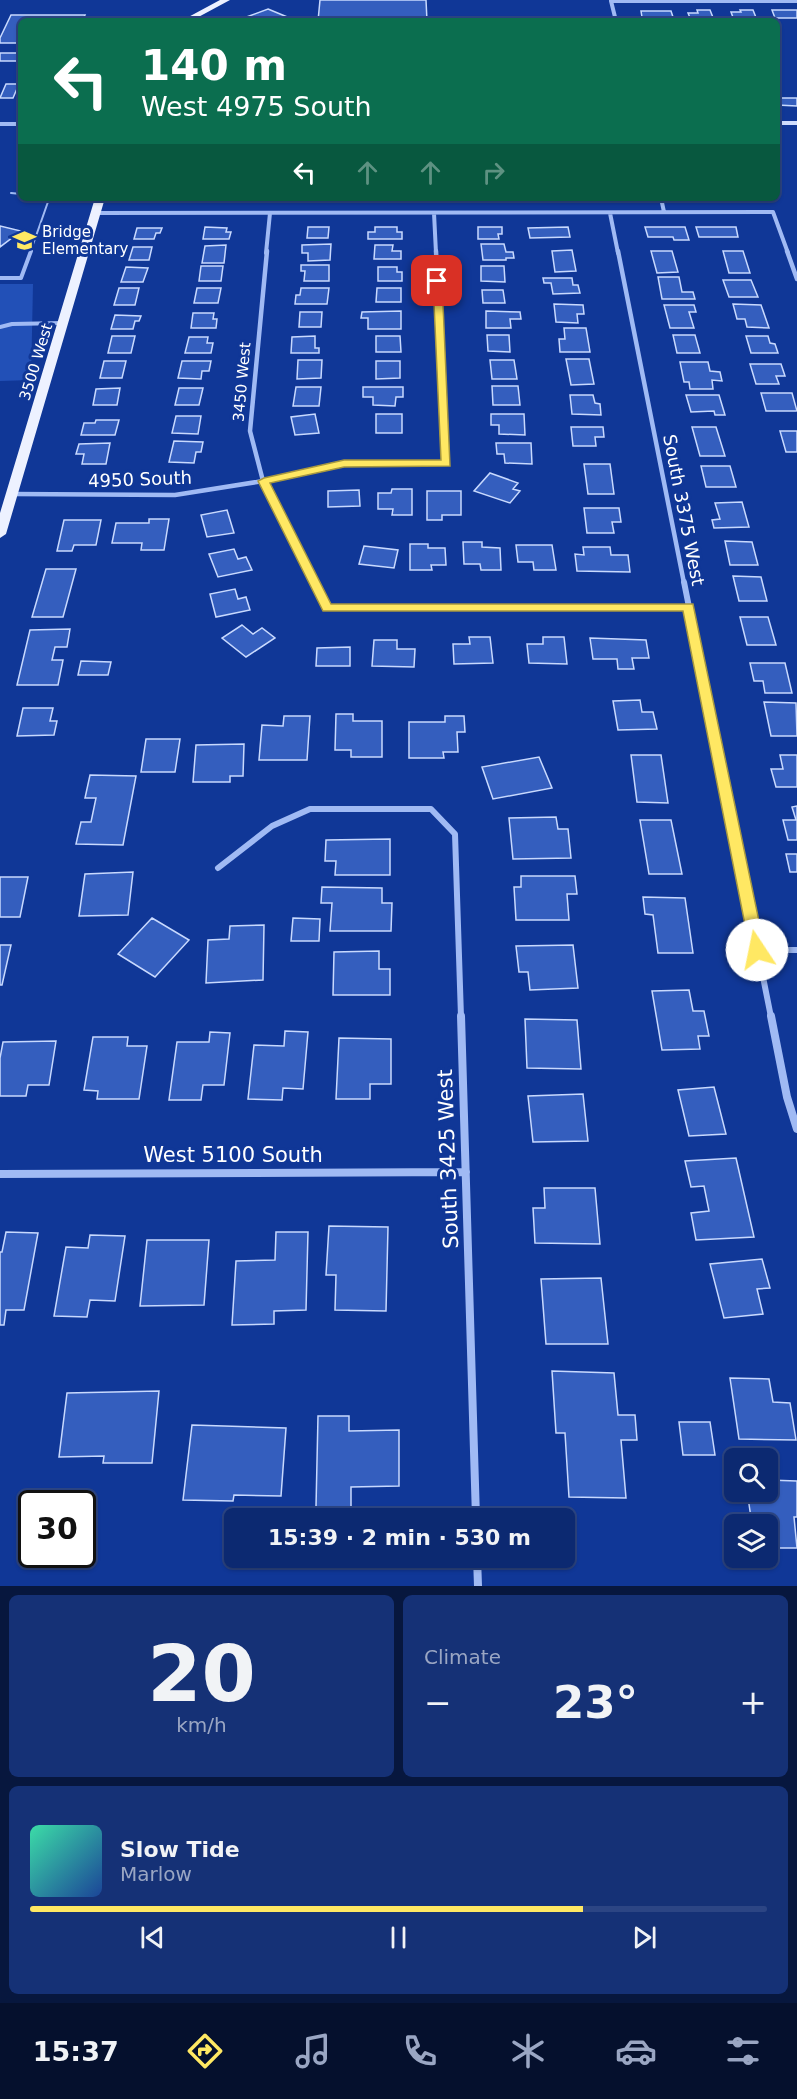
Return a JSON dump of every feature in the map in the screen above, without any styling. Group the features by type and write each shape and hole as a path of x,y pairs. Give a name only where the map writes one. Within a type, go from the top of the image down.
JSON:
{"main road":[{"path":"190,18 226,0"},
{"path":"780,123 797,123"},
{"name":"3500 West","path":"0,534 99,201"}],"street":[{"path":"615,18 611,1 797,1"},
{"path":"0,124 18,124"},
{"path":"662,201 664,212"},
{"path":"96,213 773,212 797,279"},
{"name":"3450 West","path":"270,213 250,431 264,481 327,608 689,607"},
{"name":"4950 South","path":"12,494 175,495 264,481 344,463 446,463 434,213"},
{"name":"South 3375 West","path":"610,213 787,1097 797,1129"},
{"name":"South 3425 West","path":"218,868 272,826 310,809 431,809 455,834 476,1508"},
{"path":"757,950 797,950"},
{"name":"West 5100 South","path":"0,1174 466,1172"},
{"path":"477,1568 478,1586"}],"lane":[{"path":"11,193 18,194"},
{"path":"0,278 21,278 48,201"},
{"path":"0,327 12,324 63,323"}],"shaded area":[{"path":"0,284 33,284 31,380 0,381"}],"building":[{"path":"320,0 426,0 427,18 318,18"},
{"path":"268,9 290,18 244,18"},
{"path":"697,10 710,10 713,18 690,18 688,13 698,13"},
{"path":"740,10 753,10 756,18 733,18 731,12 741,12"},
{"path":"772,10 797,10 797,18 775,18"},
{"path":"641,11 671,11 673,17 642,17"},
{"path":"11,15 85,15 84,18 18,18 18,43 0,43 0,38"},
{"path":"0,53 18,53 18,61 0,61"},
{"path":"6,84 18,84 13,98 0,98"},
{"path":"780,98 797,98 797,106 780,105"},
{"name":"Bridge Elementary","path":"0,226 21,231 0,247"},
{"path":"205,227 227,228 226,232 231,232 229,239 203,239"},
{"path":"308,227 329,227 328,238 307,238"},
{"path":"375,227 397,227 397,232 402,232 402,239 368,239 368,232 375,232"},
{"path":"478,227 502,227 502,234 498,234 499,239 478,239"},
{"path":"568,227 570,237 530,238 528,228"},
{"path":"645,227 685,227 689,240 674,240 673,237 648,237"},
{"path":"696,227 736,227 738,237 699,237"},
{"path":"137,228 162,228 160,233 156,233 154,239 134,239"},
{"path":"331,244 330,260 308,261 308,253 302,253 302,245"},
{"path":"481,244 504,244 506,252 513,252 514,258 483,260"},
{"path":"226,245 224,263 202,263 205,246"},
{"path":"375,245 393,245 392,251 401,251 401,259 374,259"},
{"path":"133,247 152,247 149,260 129,260"},
{"path":"572,250 576,271 555,272 552,251"},
{"path":"651,251 672,251 678,272 657,273"},
{"path":"723,251 743,251 750,273 729,273"},
{"path":"301,265 329,265 329,281 304,281 305,271 301,271"},
{"path":"201,266 223,266 221,281 199,281"},
{"path":"481,266 504,266 505,282 481,281"},
{"path":"126,267 148,268 143,282 121,282"},
{"path":"378,267 397,267 397,272 402,272 402,281 378,281"},
{"path":"658,277 679,277 682,292 693,292 695,299 662,299"},
{"path":"543,278 572,278 573,285 578,285 580,293 553,294 551,283 544,283"},
{"path":"723,280 751,280 758,297 729,297"},
{"path":"119,288 139,288 135,305 114,305"},
{"path":"197,288 221,288 218,303 194,303"},
{"path":"301,288 329,288 327,304 295,304 296,295 300,295"},
{"path":"377,288 401,288 401,302 376,302"},
{"path":"482,290 503,290 505,303 483,303"},
{"path":"554,304 583,305 584,314 577,314 578,323 556,322"},
{"path":"733,304 761,305 769,328 747,327 745,319 737,319"},
{"path":"664,305 694,305 696,312 689,312 694,328 670,328"},
{"path":"401,311 401,329 368,329 368,318 361,318 362,312"},
{"path":"486,311 520,312 521,319 510,319 511,328 486,328"},
{"path":"300,312 322,312 321,327 299,327"},
{"path":"193,313 214,313 213,319 217,319 216,328 191,328"},
{"path":"115,315 141,316 139,321 135,321 133,329 111,329"},
{"path":"564,328 586,328 590,352 560,352 559,339 565,339"},
{"path":"487,335 509,335 510,352 488,351"},
{"path":"673,335 695,335 700,353 677,353"},
{"path":"112,336 135,336 131,353 108,353"},
{"path":"315,336 315,348 319,348 319,353 291,353 292,337"},
{"path":"376,336 400,336 401,352 376,352"},
{"path":"746,336 768,336 770,343 775,344 778,353 751,353"},
{"path":"189,337 208,337 207,343 213,343 211,353 185,353"},
{"path":"566,359 589,359 594,384 571,385"},
{"path":"298,360 322,360 321,378 297,379"},
{"path":"490,360 514,360 517,379 492,379"},
{"path":"104,361 126,361 122,378 100,378"},
{"path":"182,361 211,361 209,371 202,371 201,379 178,378"},
{"path":"376,361 400,361 400,378 376,379"},
{"path":"680,362 708,362 710,371 720,372 722,381 712,380 713,389 690,389 689,382 684,382"},
{"path":"750,364 781,364 785,376 776,376 779,384 756,384"},
{"path":"492,386 518,386 520,405 493,405"},
{"path":"296,387 321,387 319,406 293,406"},
{"path":"363,387 403,387 403,397 396,397 395,406 373,405 373,397 363,397"},
{"path":"120,388 117,405 93,405 96,389"},
{"path":"179,388 203,388 199,405 175,405"},
{"path":"761,393 792,393 797,411 766,411"},
{"path":"570,395 593,395 595,403 600,404 601,415 572,414"},
{"path":"686,395 719,395 725,415 715,415 714,411 691,412"},
{"path":"315,414 319,433 295,435 291,417"},
{"path":"376,414 402,414 402,433 376,433"},
{"path":"491,414 524,414 525,435 499,434 499,425 491,425"},
{"path":"176,416 201,416 198,434 172,433"},
{"path":"96,420 119,420 115,435 81,435 84,423 95,423"},
{"path":"571,427 603,427 604,437 595,437 596,446 573,446"},
{"path":"692,427 716,427 725,456 700,456"},
{"path":"780,431 797,431 797,452 786,452"},
{"path":"174,441 203,442 201,452 196,452 194,463 169,462"},
{"path":"110,443 106,464 82,464 84,454 76,454 79,444"},
{"path":"496,443 531,443 532,464 505,463 504,454 497,454"},
{"path":"584,464 610,464 614,494 588,494"},
{"path":"701,466 730,466 736,487 706,487"},
{"path":"490,473 518,483 513,489 520,491 510,503 474,491"},
{"path":"392,489 412,489 412,515 392,515 393,509 378,509 378,493 391,493"},
{"path":"359,490 360,506 328,507 328,491"},
{"path":"427,491 461,491 461,515 442,515 442,520 427,520"},
{"path":"742,502 749,527 714,528 712,520 720,519 715,503"},
{"path":"584,508 619,508 621,522 612,522 614,533 587,533"},
{"path":"227,510 234,533 207,537 201,515"},
{"path":"149,519 169,519 164,550 141,550 142,543 112,543 116,523 149,523"},
{"path":"64,520 101,520 96,545 74,545 72,551 57,551"},
{"path":"725,541 752,542 758,565 730,565"},
{"path":"463,542 482,542 482,547 500,548 501,570 481,570 480,564 464,564"},
{"path":"410,544 428,544 428,548 445,548 446,565 431,565 432,570 410,570"},
{"path":"516,545 552,545 556,570 534,570 533,562 518,562"},
{"path":"364,546 398,550 394,568 359,564"},
{"path":"583,547 610,547 611,555 628,555 630,572 577,571 575,554 584,555"},
{"path":"234,549 238,559 246,557 252,570 218,577 209,554"},
{"path":"46,569 76,569 63,617 32,617"},
{"path":"733,576 761,577 767,601 739,601"},
{"path":"235,589 238,599 246,597 250,610 216,617 210,594"},
{"path":"740,617 768,617 776,645 747,645"},
{"path":"242,625 253,634 262,628 275,638 246,657 222,638"},
{"path":"70,629 67,647 55,647 52,660 63,660 58,685 17,685 30,630"},
{"path":"469,637 490,637 493,663 454,664 453,644 470,644"},
{"path":"543,637 564,637 567,664 529,663 527,644 543,644"},
{"path":"590,638 646,640 649,658 632,658 634,669 618,669 617,659 593,659"},
{"path":"374,640 397,640 397,649 415,649 414,667 372,666"},
{"path":"350,647 350,666 316,666 317,648"},
{"path":"81,661 111,662 108,675 78,675"},
{"path":"750,663 785,663 792,693 765,693 763,681 754,681"},
{"path":"640,700 642,712 653,712 657,729 618,730 613,701"},
{"path":"764,702 796,703 797,736 771,736"},
{"path":"23,708 53,708 50,721 57,721 54,735 17,736"},
{"path":"336,714 353,714 353,721 382,721 382,757 351,757 351,750 335,750"},
{"path":"284,716 310,716 307,760 259,760 262,725 283,726"},
{"path":"445,716 464,716 465,732 457,732 458,752 443,752 444,758 409,758 409,722 445,722"},
{"path":"146,739 180,739 175,772 141,772"},
{"path":"244,744 243,776 230,776 230,782 193,782 196,745"},
{"path":"631,755 661,755 668,803 637,802"},
{"path":"780,755 797,755 797,787 776,787 771,769 783,769"},
{"path":"539,757 552,788 493,799 482,767"},
{"path":"90,775 136,776 123,845 76,844 81,822 91,822 96,798 85,798"},
{"path":"797,806 797,840 788,840 783,820 796,820 792,807"},
{"path":"556,817 558,829 568,829 571,858 513,859 509,818"},
{"path":"640,820 671,820 682,874 649,874"},
{"path":"390,839 390,875 335,875 336,861 325,861 326,840"},
{"path":"786,854 797,854 797,872 790,872"},
{"path":"133,872 128,915 79,916 85,874"},
{"path":"521,876 575,876 577,894 567,894 569,920 516,920 514,887 521,887"},
{"path":"0,877 28,877 20,917 0,917"},
{"path":"322,887 382,888 382,903 392,903 391,931 330,931 332,903 321,903"},
{"path":"643,897 685,898 693,953 658,953 653,915 645,914"},
{"path":"152,918 189,940 155,977 118,954"},
{"path":"293,918 320,919 319,941 291,941"},
{"path":"264,925 263,980 206,983 208,940 229,939 230,926"},
{"path":"0,945 11,945 2,985 0,985"},
{"path":"573,945 578,988 530,990 528,972 519,972 516,946"},
{"path":"379,951 379,969 390,969 390,995 333,995 334,952"},
{"path":"689,990 693,1011 704,1011 709,1036 698,1036 700,1049 662,1050 652,991"},
{"path":"525,1019 577,1020 581,1069 527,1068"},
{"path":"285,1031 308,1032 303,1089 283,1088 282,1100 248,1099 254,1045 284,1046"},
{"path":"210,1032 230,1033 224,1085 203,1085 201,1100 169,1100 177,1042 209,1042"},
{"path":"93,1037 128,1037 127,1046 147,1046 139,1099 97,1099 98,1091 84,1090"},
{"path":"339,1038 391,1039 391,1084 370,1084 370,1099 336,1099"},
{"path":"56,1041 49,1085 28,1085 26,1096 0,1096 0,1058 3,1042"},
{"path":"714,1087 726,1134 689,1136 678,1090"},
{"path":"583,1094 588,1141 533,1142 528,1096"},
{"path":"736,1158 754,1237 696,1240 691,1213 709,1211 704,1186 691,1187 685,1161"},
{"path":"544,1188 595,1188 600,1244 535,1243 533,1208 545,1208"},
{"path":"329,1226 388,1227 386,1311 335,1310 336,1275 326,1275"},
{"path":"6,1232 38,1233 24,1310 6,1310 4,1325 0,1325 0,1252 2,1252"},
{"path":"276,1232 308,1232 306,1310 274,1311 274,1324 232,1325 236,1261 275,1260"},
{"path":"90,1235 125,1236 115,1301 90,1300 87,1317 54,1316 66,1247 88,1248"},
{"path":"147,1240 209,1240 204,1305 140,1306"},
{"path":"762,1259 770,1288 757,1289 763,1314 724,1318 710,1264"},
{"path":"601,1278 608,1344 546,1344 541,1279"},
{"path":"552,1371 614,1373 618,1415 635,1415 637,1440 621,1440 626,1498 569,1497 565,1433 556,1433"},
{"path":"730,1378 769,1379 773,1402 790,1403 796,1440 739,1439"},
{"path":"159,1391 152,1463 103,1463 104,1456 59,1457 67,1393"},
{"path":"318,1416 349,1416 349,1431 399,1430 399,1486 351,1487 351,1507 316,1507"},
{"path":"679,1422 710,1422 715,1455 683,1455"},
{"path":"192,1425 286,1428 281,1496 234,1495 233,1501 183,1500"},
{"path":"778,1480 797,1481 797,1517 794,1517 797,1548 778,1548 778,1514 750,1514 749,1502 778,1502"}],"place":[{"name":"Bridge Elementary","path":"24,241"}],"route":[{"path":"437,281 446,463 344,463 264,481 327,608 689,607 757,950"}]}
